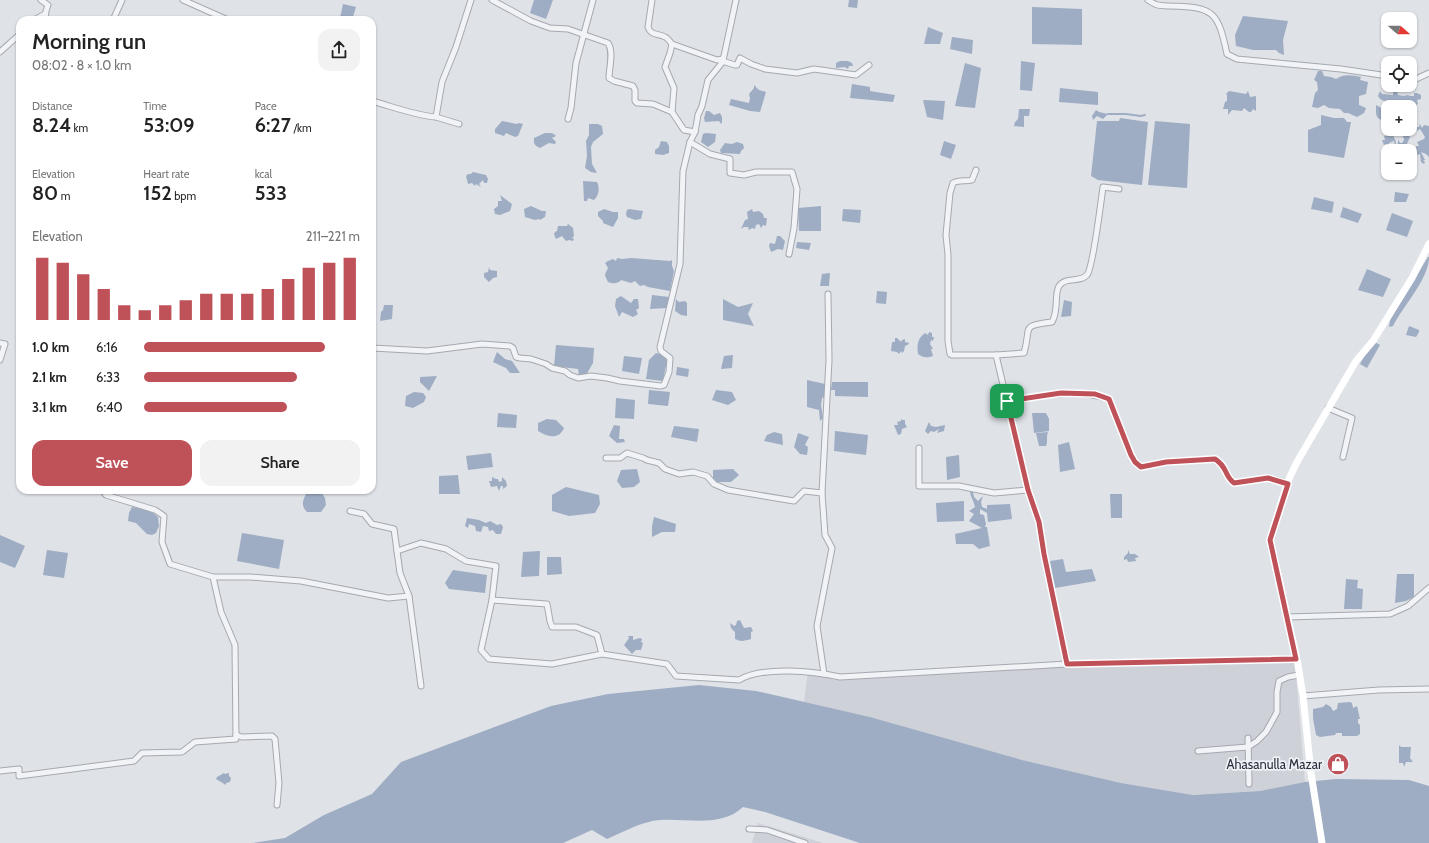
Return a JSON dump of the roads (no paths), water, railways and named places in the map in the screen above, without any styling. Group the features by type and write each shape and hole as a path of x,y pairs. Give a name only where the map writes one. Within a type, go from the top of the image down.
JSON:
{"main road":[{"path":"1322,843 1311,773 1303,696 1270,540 1288,484 1297,462 1356,362 1373,341 1428,249"}],"street":[{"path":"41,0 48,5 46,14 42,16"},
{"path":"116,16 122,0"},
{"path":"184,0 219,16"},
{"path":"436,117 442,82 456,47 470,0"},
{"path":"492,0 531,21 550,28 568,30 608,44 610,47 609,78 614,81 633,86 635,90 635,101 637,103 653,104 672,112 684,130 695,132"},
{"path":"568,119 571,108 576,63 593,0"},
{"path":"652,0 648,27 649,30 666,38 672,44 717,60 722,60 737,65 740,58 764,69 797,73 814,69 856,75 870,65"},
{"path":"376,348 427,351 482,344 510,346 513,348 516,357 531,359 546,364 552,368 565,371 578,378 591,376 620,381 661,386 664,385 669,372 670,358 661,351 660,347 680,264 683,171 690,142 695,132 698,115 702,106 708,80 721,64 732,23 736,0"},
{"path":"1148,0 1156,6 1190,6 1206,10 1217,20 1224,38 1227,54 1237,59 1341,68 1381,75"},
{"path":"0,52 16,38"},
{"path":"672,44 665,67 674,88 672,112"},
{"path":"1417,79 1429,73"},
{"path":"376,103 413,114 436,117 459,124"},
{"path":"690,142 710,154 730,159 730,173 744,175 756,172 792,172 797,189 794,228 789,254"},
{"path":"976,170 972,180 968,182 960,180 953,183 950,193 946,235 948,255 948,342 950,354 952,355 996,355 1024,353 1029,327 1033,324 1052,322 1055,316 1058,287 1063,282 1084,278 1089,274 1103,187 1119,189"},
{"path":"824,674 817,626 832,548 825,535 822,493 829,360 828,294"},
{"path":"0,343 5,344 0,360"},
{"path":"996,355 1028,490 1039,522 1044,554 1067,664"},
{"path":"1007,401 1061,393 1095,394 1109,399 1131,455 1135,462 1141,467 1166,462 1215,459 1221,462 1225,468 1229,480 1234,483 1268,478 1288,484"},
{"path":"1328,408 1352,418 1343,457"},
{"path":"919,448 919,486 959,486 994,493 1028,490"},
{"path":"606,458 620,458 627,453 659,463 665,469 679,474 694,472 707,476 714,484 728,490 794,501 804,491 822,493"},
{"path":"105,494 154,510 164,516 162,542 170,564 212,577 250,577 301,581 388,598 409,596"},
{"path":"350,511 364,514 372,524 394,529 400,573 409,596 421,686"},
{"path":"397,551 422,543 446,549 466,561 496,566 492,600 480,650 489,659 552,664 602,654 667,664 676,676 739,680 747,675 810,671 840,677 1067,664 1296,659"},
{"path":"0,771 19,769 20,776 134,762 142,753 182,752 195,742 236,739 235,645 221,612 212,577"},
{"path":"1287,617 1390,614 1408,606 1429,588"},
{"path":"492,600 547,604 552,627 576,627 597,635 602,654"},
{"path":"1198,751 1248,747 1257,742 1266,732 1277,712 1277,692 1279,681 1299,674"},
{"path":"1303,696 1379,690 1429,689"},
{"path":"236,735 242,737 272,736 275,739 279,783 277,805"},
{"path":"1248,738 1249,784"},
{"path":"749,829 767,830 805,843"}],"water":[{"path":"534,0 553,0 546,19 530,13"},
{"path":"849,0 858,0 857,8 848,7"},
{"path":"343,4 356,7 353,16 340,16"},
{"path":"1032,7 1082,9 1082,45 1032,44"},
{"path":"1243,16 1288,21 1283,40 1284,55 1276,50 1253,50 1236,46 1235,35"},
{"path":"928,27 943,33 940,44 924,44"},
{"path":"952,37 973,40 972,54 950,49"},
{"path":"840,61 848,61 852,63 853,66 849,66 848,69 845,67 836,68 836,63"},
{"path":"1021,61 1035,63 1032,91 1020,90"},
{"path":"965,63 981,68 975,108 955,106"},
{"path":"1318,71 1322,71 1324,76 1336,79 1342,76 1351,75 1361,77 1360,80 1368,82 1366,94 1359,96 1359,105 1366,108 1364,113 1357,117 1344,113 1340,109 1329,108 1324,105 1318,108 1312,107 1315,93 1318,90 1317,82 1314,80"},
{"path":"852,84 870,87 870,91 895,95 893,102 850,98"},
{"path":"754,85 759,90 766,92 760,112 750,111 729,105 731,99 749,103 749,94 754,88"},
{"path":"1060,88 1098,92 1098,105 1059,102"},
{"path":"1229,91 1246,94 1248,91 1250,97 1256,96 1256,111 1253,109 1249,112 1244,108 1242,111 1232,110 1228,115 1228,109 1223,109 1225,102 1227,101 1226,94"},
{"path":"1380,91 1382,94 1393,95 1393,92 1397,92 1398,95 1404,96 1414,96 1414,93 1417,93 1421,95 1421,99 1382,100 1378,96"},
{"path":"923,100 945,101 943,120 927,117"},
{"path":"1376,105 1381,108 1381,120 1378,118"},
{"path":"1019,109 1030,109 1029,116 1024,116 1024,127 1014,126 1018,119"},
{"path":"1096,110 1108,114 1103,119 1097,116 1093,120 1092,116"},
{"path":"706,111 709,111 714,115 720,113 722,117 721,124 719,121 705,122 704,118"},
{"path":"1321,115 1334,118 1344,118 1347,122 1351,122 1344,158 1308,152 1308,130 1321,125"},
{"path":"1120,118 1148,122 1142,185 1098,180 1091,176 1097,121 1119,121"},
{"path":"502,121 523,124 518,136 515,137 506,133 504,136 495,133 495,129"},
{"path":"1155,121 1190,124 1187,188 1148,185"},
{"path":"589,124 598,124 602,126 603,134 593,142 591,147 592,164 597,173 591,172 585,168 587,156 586,141 589,135"},
{"path":"1420,124 1422,128 1424,125 1429,126 1429,157 1421,152 1425,160 1423,160 1425,162 1424,164 1421,162 1420,154 1417,155 1417,146 1419,146 1417,142 1425,137 1420,129 1417,131 1417,127 1419,127"},
{"path":"545,133 552,133 556,136 552,138 556,142 555,144 549,143 540,148 536,146 534,143 534,138"},
{"path":"703,134 716,134 715,142 708,147 701,142"},
{"path":"1384,136 1393,136 1396,144 1394,141 1388,144 1384,144 1382,140 1385,140"},
{"path":"1403,136 1410,137 1407,144 1398,144 1398,139 1400,143 1402,143 1404,140"},
{"path":"661,141 667,142 669,146 669,153 663,155 655,154 655,150 659,147"},
{"path":"944,141 956,145 951,159 940,155"},
{"path":"737,142 743,144 744,148 740,154 721,153 720,150 725,143 732,144"},
{"path":"473,172 486,175 488,179 487,183 484,183 483,180 479,184 481,187 476,184 475,186 472,183 468,184 466,176"},
{"path":"583,181 597,182 598,191 594,200 588,198 587,201 584,201"},
{"path":"1395,192 1409,194 1406,202 1394,202"},
{"path":"500,195 512,204 510,211 500,215 495,214 494,209 498,206 498,201 502,201"},
{"path":"1314,197 1334,202 1332,213 1311,209"},
{"path":"531,206 542,211 546,211 545,217 540,220 535,220 525,217 524,209"},
{"path":"821,206 821,231 799,231 798,208"},
{"path":"1343,207 1362,214 1358,223 1340,217"},
{"path":"604,209 618,212 618,218 613,227 603,223 598,216 598,212"},
{"path":"752,209 753,212 759,211 763,214 764,218 767,218 766,226 763,225 761,228 759,224 756,225 755,229 752,228 749,230 748,227 744,227 741,229 745,220 748,219 747,212"},
{"path":"843,209 861,210 860,223 842,221"},
{"path":"627,210 643,211 641,219 635,220 627,217"},
{"path":"1392,213 1413,221 1407,237 1386,230"},
{"path":"568,224 573,228 573,241 566,241 562,236 556,239 554,234 557,231 558,226 567,226"},
{"path":"777,236 780,236 785,241 783,250 778,249 771,252 769,246 770,243 775,244"},
{"path":"797,242 811,243 809,250 796,248"},
{"path":"1428,257 1428,265 1425,274 1415,292 1393,326 1389,327 1390,320"},
{"path":"617,258 672,260 674,271 670,291 644,285 640,286 635,281 631,283 621,280 615,283 608,282 605,275 608,268 605,263 613,259 616,261"},
{"path":"489,267 490,270 497,271 497,277 493,278 489,282 484,277 484,273 488,272"},
{"path":"1367,269 1391,279 1383,297 1358,290"},
{"path":"830,273 829,286 820,286 822,274"},
{"path":"877,291 887,292 886,304 876,303"},
{"path":"652,295 669,297 667,308 650,309"},
{"path":"621,296 631,303 634,299 638,299 639,308 636,310 638,314 633,317 622,312 619,317 615,306 616,299"},
{"path":"676,299 679,302 685,301 687,303 687,316 681,315 675,311"},
{"path":"723,299 738,307 753,303 748,314 754,326 723,320"},
{"path":"1064,300 1072,302 1071,316 1061,317"},
{"path":"384,305 393,305 392,319 380,321 381,312"},
{"path":"1409,326 1419,330 1416,337 1406,335"},
{"path":"929,332 932,333 932,337 934,337 930,344 933,349 931,349 933,356 923,357 918,354 918,342 922,335 925,333 928,335"},
{"path":"895,338 901,342 905,339 905,342 909,343 905,346 902,353 901,351 899,354 891,351 892,342 895,342"},
{"path":"1373,341 1380,345 1367,368 1360,364"},
{"path":"556,345 594,348 593,363 586,375 579,376 578,369 554,366"},
{"path":"497,352 505,359 512,361 520,373 510,373 506,368 493,362"},
{"path":"656,353 660,354 667,360 663,381 646,379 649,360"},
{"path":"733,355 732,368 721,369 724,356"},
{"path":"624,356 642,358 639,374 622,371"},
{"path":"677,367 689,369 688,377 676,375"},
{"path":"437,376 429,391 420,382 420,377"},
{"path":"807,380 825,384 825,397 822,398 821,405 823,418 820,421 819,410 807,407"},
{"path":"832,382 868,382 868,397 835,396 835,390 831,390"},
{"path":"649,390 670,392 668,406 648,404"},
{"path":"716,390 732,392 736,400 728,405 712,400"},
{"path":"414,392 423,393 426,397 424,402 413,408 405,406 406,396"},
{"path":"616,398 635,400 634,419 615,418"},
{"path":"498,413 517,415 516,428 497,427"},
{"path":"1032,413 1046,413 1049,419 1049,431 1034,433"},
{"path":"901,418 902,420 905,420 907,427 902,429 901,434 898,435 894,425 898,425 897,422 901,421"},
{"path":"547,419 556,420 564,428 562,432 556,436 549,436 538,431 538,423"},
{"path":"929,422 931,426 936,427 945,425 944,431 937,433 939,429 934,432 931,431 928,434 925,431"},
{"path":"614,425 620,426 619,439 624,439 625,442 617,443 609,436"},
{"path":"674,426 699,429 697,442 671,437"},
{"path":"835,431 868,435 866,455 834,451"},
{"path":"774,432 782,434 783,445 764,441 767,435"},
{"path":"1048,432 1046,446 1039,446 1036,433"},
{"path":"798,433 809,437 805,445 808,447 807,455 800,454 794,447"},
{"path":"1069,442 1075,469 1060,472 1058,445"},
{"path":"491,453 493,467 468,470 466,456"},
{"path":"959,455 960,477 947,480 946,457"},
{"path":"637,469 640,482 634,487 622,488 617,481 621,470"},
{"path":"733,469 739,475 731,482 717,482 713,478 713,470"},
{"path":"458,475 460,494 439,494 439,476"},
{"path":"492,477 498,479 499,482 502,481 502,477 506,481 507,486 503,489 503,486 501,486 499,491 497,486 491,487 489,481 492,481"},
{"path":"566,487 599,495 600,504 595,513 569,516 552,511 552,495"},
{"path":"970,492 973,492 974,497 978,501 983,496 981,502 982,507 987,509 987,505 1010,504 1012,519 988,522 987,513 980,509 980,514 984,515 986,524 985,527 987,527 990,546 979,549 973,544 956,544 955,534 982,528 969,521 974,514 969,511 975,507"},
{"path":"306,494 322,494 325,498 326,505 321,512 307,512 303,504"},
{"path":"1110,494 1122,494 1122,518 1111,518"},
{"path":"964,501 964,521 937,522 936,503"},
{"path":"132,507 149,510 158,517 159,526 156,533 152,535 147,534 136,523 128,521 129,513"},
{"path":"654,517 676,524 675,532 662,532 652,537"},
{"path":"467,518 486,523 490,521 497,525 501,524 503,527 501,534 496,534 493,530 489,531 488,527 483,526 481,532 476,531 475,526 469,524 468,528 465,526"},
{"path":"242,533 284,540 279,569 237,561"},
{"path":"0,535 25,546 15,568 0,562"},
{"path":"47,550 68,553 64,578 43,575"},
{"path":"1128,550 1130,554 1135,554 1139,557 1135,558 1136,561 1128,562 1127,559 1124,560"},
{"path":"540,551 539,576 521,577 523,552"},
{"path":"547,557 561,557 562,574 547,575"},
{"path":"1063,559 1066,572 1092,569 1096,581 1055,588 1050,561"},
{"path":"453,570 487,575 485,593 449,589 445,583"},
{"path":"1397,574 1414,574 1414,597 1406,601 1395,603"},
{"path":"1346,579 1358,580 1357,588 1363,589 1362,609 1344,609"},
{"path":"740,620 744,628 751,627 753,631 751,632 751,639 739,641 735,639 735,632 731,628 730,623 734,626 736,625 737,621"},
{"path":"628,636 633,636 633,640 640,638 642,639 641,642 643,643 641,650 636,650 632,654 624,645 629,638"},
{"path":"699,685 756,691 870,717 1022,760 1121,783 1193,795 1260,791 1305,782 1336,779 1409,780 1429,786 1429,843 860,843 765,812 743,807 734,814 725,818 703,821 660,820 647,822 607,839 592,830 563,843 253,843 285,838 324,815 372,794 401,762 551,706 608,694"},
{"path":"1338,703 1352,703 1353,708 1357,706 1360,719 1358,719 1358,723 1360,725 1360,734 1357,736 1342,736 1342,733 1336,733 1335,735 1320,737 1316,735 1313,709 1323,707 1326,704 1331,707 1333,711 1337,709"},
{"path":"1399,745 1401,747 1411,747 1410,758 1413,762 1406,762 1404,767 1403,763 1399,763"},
{"path":"224,773 229,773 231,778 230,782 226,783 226,785 216,779"}],"waterway":[{"path":"1108,114 1145,115"}],"place":[{"name":"Ahasanulla Mazar","path":"1338,764"}]}
